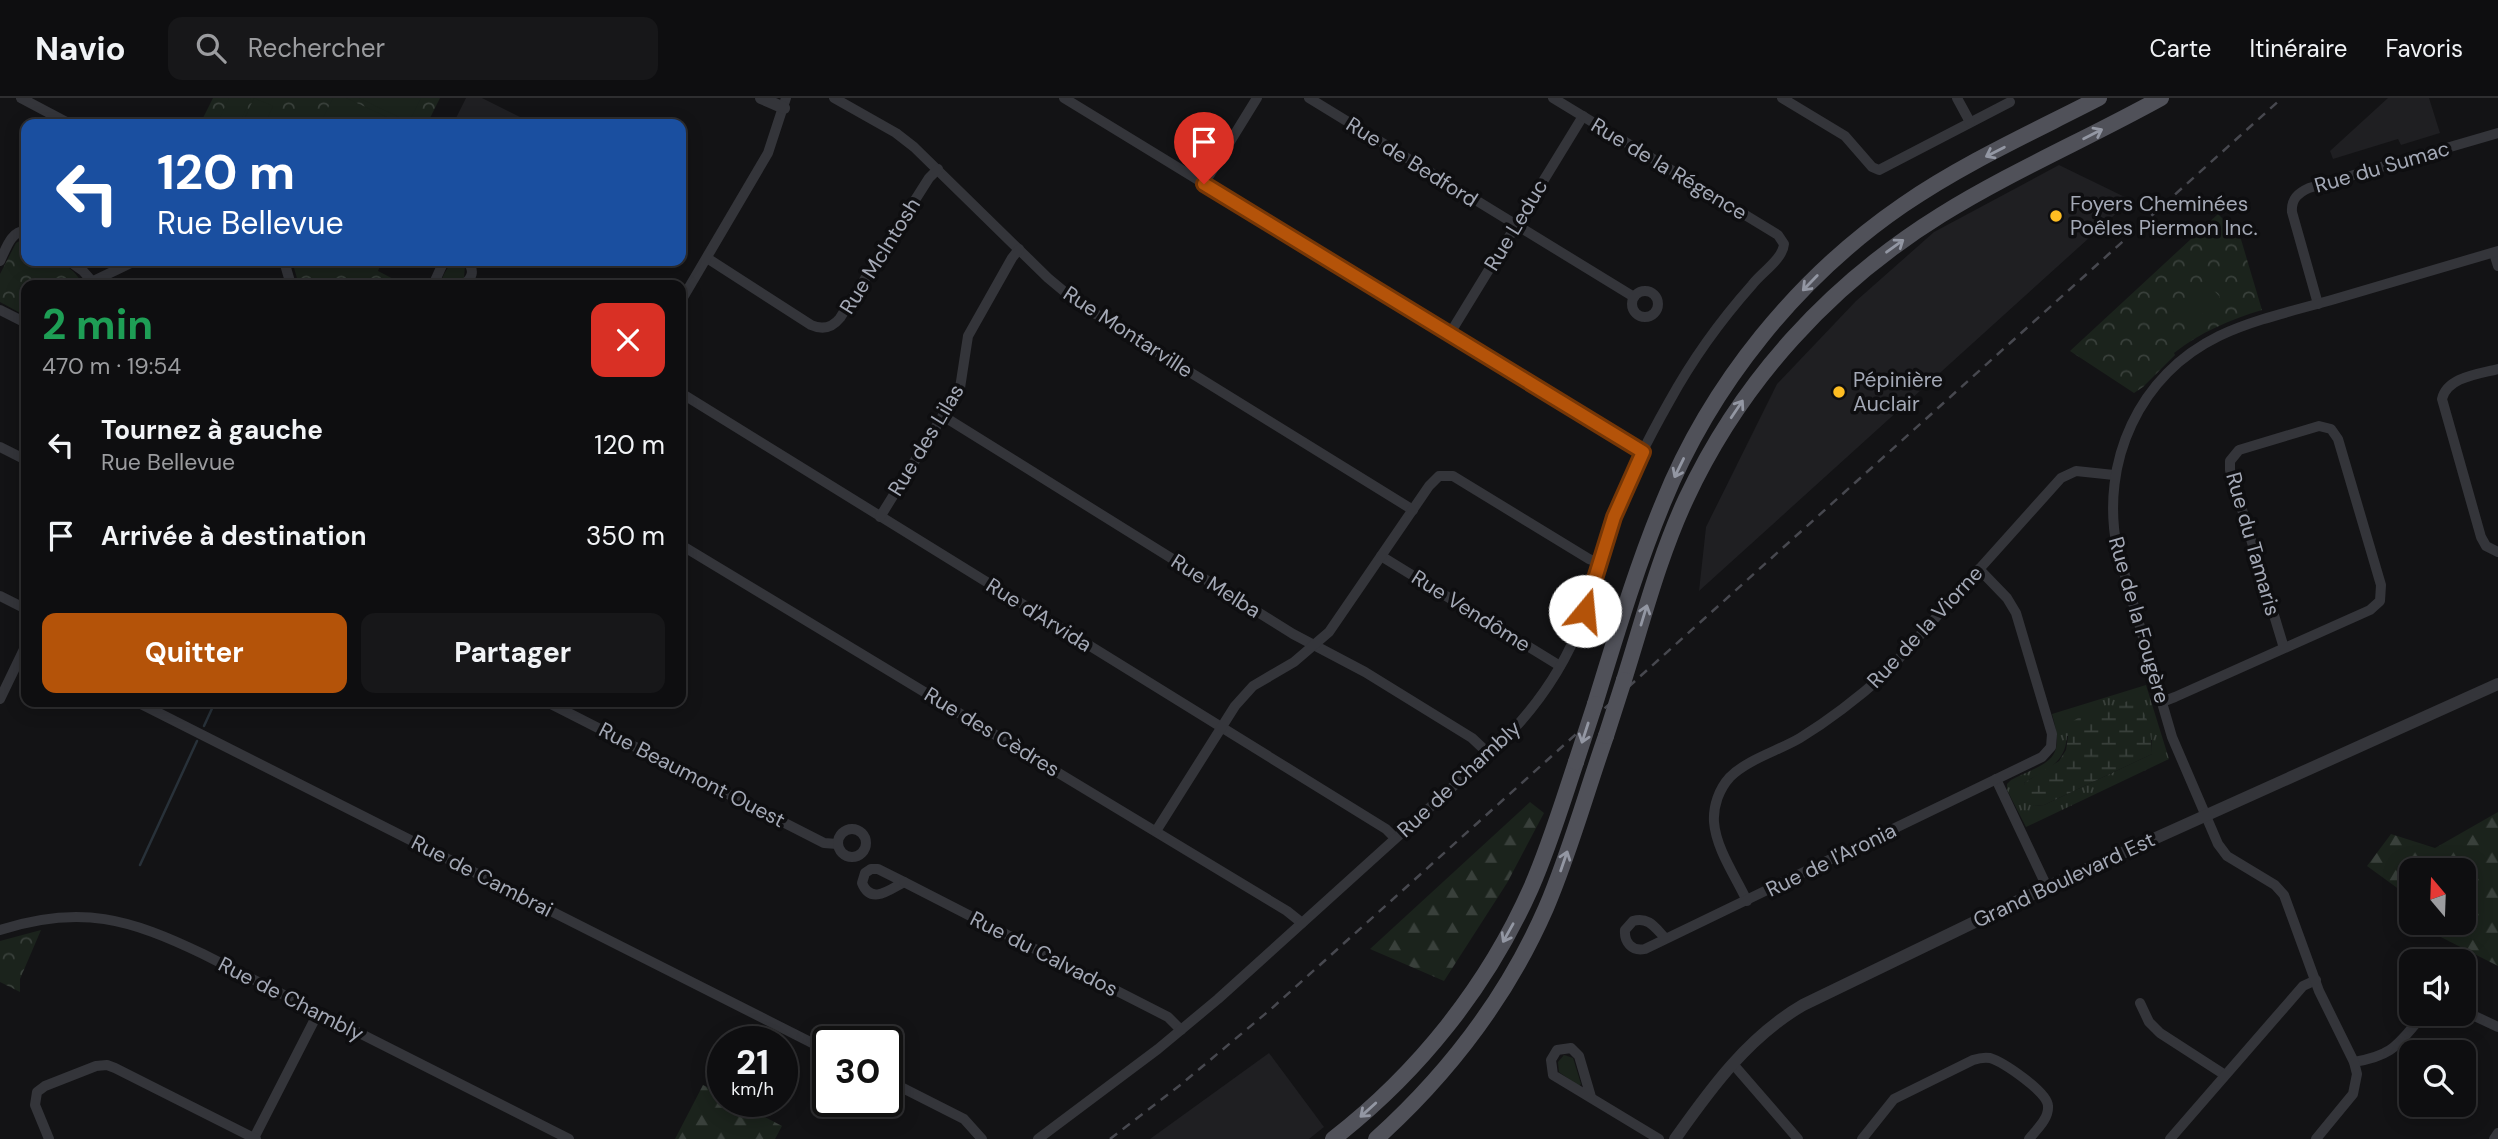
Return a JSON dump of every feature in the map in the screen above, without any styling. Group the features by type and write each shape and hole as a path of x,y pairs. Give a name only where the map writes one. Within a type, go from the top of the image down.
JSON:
{"main road":[{"path":"1334,1139 1383,1097 1421,1058 1454,1017 1486,970 1530,889 1576,762 1639,567 1675,476 1702,424 1736,372 1768,330 1827,266 1896,209 1959,171 2099,98"},
{"path":"1376,1139 1416,1101 1462,1048 1492,1007 1518,964 1556,882 1667,548 1697,477 1740,404 1802,327 1870,264 1924,226 2161,98"}],"street":[{"path":"21,98 61,119"},
{"path":"686,293 765,160 785,103 761,98"},
{"name":"Rue Montarville","path":"834,98 902,137 1019,250 1079,303 1413,510"},
{"path":"1064,98 1643,452"},
{"path":"1204,184 1257,98"},
{"name":"Rue de Bedford","path":"1309,98 1634,297"},
{"name":"Rue de la Régence","path":"1553,98 1778,235 1783,241"},
{"path":"1782,98 1845,136 1876,169 1886,168 1919,148 2010,102"},
{"path":"1956,98 1970,122"},
{"name":"Rue Leduc","path":"1449,335 1583,116"},
{"name":"Rue du Sumac","path":"2318,304 2292,212 2293,201 2299,193 2498,133"},
{"name":"Rue McIntosh","path":"707,258 811,325 820,328 830,326 840,318 929,178 938,169"},
{"path":"0,261 14,234 21,231"},
{"name":"Rue de Chambly","path":"1038,1139 1181,1030 1489,754 1521,722 1560,666 1582,621 1614,517 1669,401 1699,352 1742,296 1782,251 1783,241"},
{"name":"Rue des Lilas","path":"880,517 962,384 964,351 968,336 1019,250"},
{"path":"2496,252 2498,267"},
{"name":"Rue de la Fougère","path":"2316,1139 2353,1094 2357,1082 2354,1062 2316,980 2284,895 2275,886 2225,854 2180,758 2117,548 2112,514 2114,474 2138,410 2154,386 2194,351 2222,335 2496,252"},
{"path":"76,266 83,271 87,280"},
{"path":"94,280 124,266"},
{"path":"0,310 21,320"},
{"path":"2498,369 2449,384 2443,392 2442,402 2481,537 2486,546 2498,552"},
{"name":"Rue d'Arvida","path":"686,396 1386,829 1395,838"},
{"name":"Rue Melba","path":"943,416 1293,634 1365,672 1472,738 1489,754"},
{"name":"Rue du Tamaris","path":"2162,702 2373,609 2382,595 2338,439 2333,431 2325,426 2239,450 2230,461 2230,470 2284,648"},
{"path":"0,447 21,458"},
{"name":"Rue de la Viorne","path":"1747,901 1715,828 1716,804 1726,783 1743,767 1822,724 1868,689 1901,658 2063,476 2076,471 2114,474"},
{"path":"1156,831 1235,706 1253,686 1294,662 1329,632 1434,479 1450,475 1589,559 1600,563"},
{"name":"Rue des Cèdres","path":"686,548 1156,831 1287,911 1302,923"},
{"name":"Rue Vendôme","path":"1381,555 1560,666"},
{"name":"Rue de l'Aronia","path":"1666,939 2045,755 2051,747 2052,737 2014,610 2007,598 1979,569"},
{"path":"0,596 21,607"},
{"path":"0,699 21,656"},
{"name":"Grand Boulevard Est","path":"1675,1139 1733,1064 1761,1036 1803,1005 2047,887 2498,684"},
{"name":"Rue de Cambrai","path":"147,707 812,1043"},
{"name":"Rue Beaumont Ouest","path":"557,707 824,843 837,844"},
{"path":"1996,779 2047,887"},
{"name":"Rue du Calvados","path":"904,882 1168,1017 1181,1030"},
{"name":"Rue de Chambly","path":"0,930 61,917 124,921 170,938 569,1139"},
{"path":"2170,1139 2303,986 2316,980"},
{"path":"2140,1003 2149,1022 2160,1033 2225,1075"},
{"path":"48,1139 35,1105 37,1092 66,1077 103,1065 115,1068 255,1139 318,1013"},
{"path":"2476,1017 2498,1027"},
{"path":"2354,1062 2378,1058 2389,1052 2413,1026"},
{"path":"1591,1097 1578,1053 1571,1048 1558,1050 1551,1060 1553,1074 1659,1139"},
{"path":"1862,1139 1894,1099 1984,1057 1994,1059 2039,1090 2046,1098 2047,1115 2029,1139"},
{"path":"1733,1064 1798,1139"},
{"path":"903,1088 964,1119 982,1139"},
{"path":"2494,1139 2498,1133"}],"shaded area":[{"path":"466,98 482,98 524,119 456,119"},
{"path":"2388,98 2429,98 2440,133 2401,145 2398,139 2333,159 2330,151"},
{"path":"2059,165 2131,200 1699,591 1706,527 1777,384 1856,301 1934,232"},
{"path":"1269,1053 1324,1127 1309,1139 1150,1139"}],"green space":[{"path":"213,98 440,98 430,119 202,119"},
{"path":"229,98 251,98 241,119 219,119"},
{"path":"254,98 273,106 267,119 244,119"},
{"path":"333,98 346,98 391,119 322,119"},
{"path":"359,98 421,98 410,119 403,119"},
{"path":"2218,214 2240,236 2262,310 2227,322 2194,339 2174,353 2143,387 2134,393 2070,351"},
{"path":"21,240 21,266 65,266 80,280 21,280 21,313 0,302 0,274 16,243"},
{"path":"293,266 380,266 378,271 395,280 298,280"},
{"path":"465,266 464,278 441,280 449,267"},
{"path":"2205,281 2220,297 2188,327 2173,311"},
{"path":"2146,685 2169,759 2026,827 2007,790 2007,784 2051,758 2057,742 2052,714","holes":["2067,736 2152,740 2152,754 2044,805 2034,806 2024,783 2047,770 2058,760 2063,754"]},
{"path":"2128,701 2137,702 2147,720 2152,754 2044,805 2034,806 2028,801 2024,783 2059,761 2066,750 2070,723"},
{"path":"1530,802 1544,813 1507,883 1444,981 1370,949"},
{"path":"2498,812 2498,966 2476,955 2476,949 2464,949 2437,935 2476,935 2476,858 2399,858 2399,889 2367,866 2391,834 2435,848"},
{"path":"41,930 20,979 20,992 0,982 0,941"},
{"path":"1564,1055 1573,1058 1581,1084 1579,1086 1559,1072 1558,1062"},
{"path":"703,1085 707,1087 707,1117 765,1117 782,1126 775,1139 675,1139"}],"waterway":[{"path":"204,726 213,707"},
{"path":"140,865 197,741"}],"railway":[{"path":"1110,1139 1179,1086 1271,1009 2282,98"}],"place":[{"name":"Foyers Cheminées Poêles Piermon Inc.","path":"2056,216"},
{"name":"Pépinière Auclair","path":"1839,392"}],"route":[{"path":"1204,184 1643,452 1614,517 1585,611"}]}
